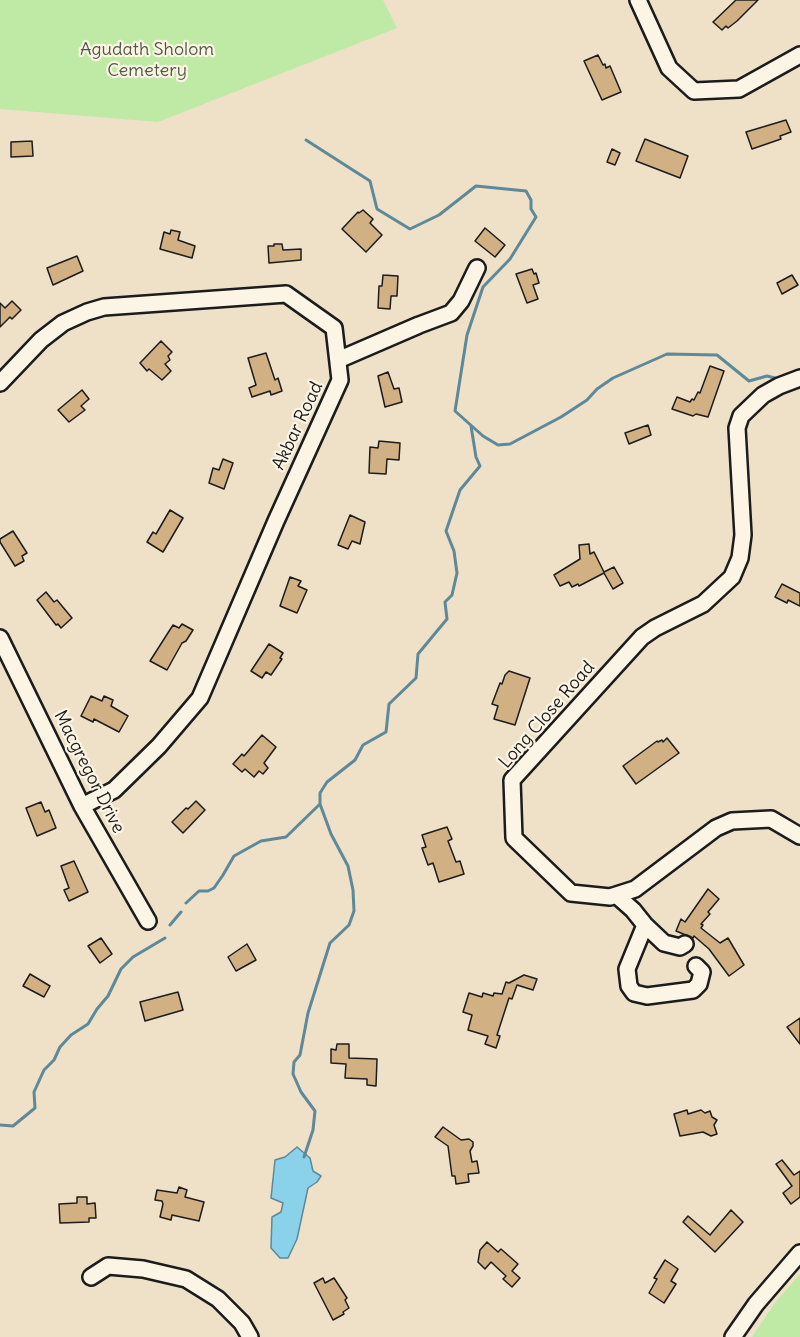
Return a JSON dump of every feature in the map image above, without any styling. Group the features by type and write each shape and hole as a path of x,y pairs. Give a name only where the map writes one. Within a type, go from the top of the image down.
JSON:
{"street":[{"path":"638,0 669,68 694,91 739,89 800,55"},
{"path":"338,360 451,313 461,301 477,268"},
{"name":"Akbar Road","path":"0,383 41,340 63,323 104,307 286,294 334,328 340,380 200,698 159,746 114,790 82,806"},
{"name":"Long Close Road","path":"800,378 763,395 741,416 737,440 743,535 740,558 732,577 703,604 642,637 512,780 514,838 571,893 610,897 638,887 716,828 732,821 771,819 800,836"},
{"name":"Macgregor Drive","path":"0,638 82,806 148,921"},
{"path":"633,910 639,901 638,887"},
{"path":"616,895 664,943 680,948 685,944"},
{"path":"645,925 627,969 629,986 634,993 646,996 693,990 699,984 702,972 696,966"},
{"path":"733,1337 756,1304 800,1253"},
{"path":"91,1276 108,1266 143,1269 186,1279 218,1299 242,1323 250,1337"}],"green space":[{"name":"Agudath Sholom Cemetery","path":"0,0 383,0 397,28 158,122 0,109"},
{"path":"800,1274 800,1337 752,1337 774,1304"}],"water":[{"path":"297,1147 310,1158 313,1171 321,1176 308,1188 297,1239 288,1258 280,1258 271,1248 272,1217 281,1212 283,1203 271,1198 275,1160 285,1157"}],"building":[{"path":"736,0 758,0 737,21 722,30 713,22"},
{"path":"598,55 606,68 610,66 621,92 602,100 584,61"},
{"path":"786,120 791,132 780,136 781,139 752,149 746,132"},
{"path":"645,139 688,156 680,178 636,161"},
{"path":"32,141 33,156 11,157 11,142"},
{"path":"612,149 620,153 615,165 607,162"},
{"path":"363,210 373,219 370,223 382,235 366,252 342,229 358,212"},
{"path":"485,228 505,245 495,257 475,241"},
{"path":"171,230 180,232 178,240 195,246 192,258 160,249 164,232 170,234"},
{"path":"274,244 282,244 283,250 301,249 301,260 269,263 268,246 274,246"},
{"path":"77,256 83,271 53,285 47,268"},
{"path":"532,269 539,283 533,285 538,299 527,303 516,274"},
{"path":"383,275 398,276 397,296 391,296 390,309 378,308 379,286 382,286"},
{"path":"792,275 798,285 782,294 777,283"},
{"path":"12,301 21,310 0,327 0,303 5,308"},
{"path":"161,341 172,352 168,356 170,360 165,364 171,371 162,380 149,369 147,371 140,363"},
{"path":"266,353 275,380 278,378 282,391 271,395 270,391 252,397 249,388 256,385 248,358"},
{"path":"710,366 724,371 708,417 696,414 693,416 672,409 677,397 690,402 694,400 698,392 700,393"},
{"path":"388,372 394,389 399,388 402,402 385,407 378,376"},
{"path":"82,390 89,399 81,406 85,410 69,422 58,410"},
{"path":"648,425 651,435 629,444 625,433"},
{"path":"379,441 400,443 399,460 387,459 386,474 369,473 370,447 378,448"},
{"path":"223,459 233,463 224,489 209,483 213,468 219,470"},
{"path":"170,510 183,518 163,552 147,542 153,532 156,534"},
{"path":"350,515 365,522 360,544 352,541 348,549 338,545"},
{"path":"13,531 27,553 22,556 24,561 15,566 0,542 0,539"},
{"path":"589,544 590,554 594,552 604,572 614,567 623,583 613,589 604,573 579,586 578,584 572,587 569,582 560,586 554,575 580,559 579,545"},
{"path":"290,577 301,581 298,586 307,590 297,613 280,606"},
{"path":"782,584 800,593 800,606 775,597"},
{"path":"46,592 54,602 57,600 72,618 61,628 58,624 56,625 37,600"},
{"path":"182,624 193,630 182,643 167,670 150,661 173,625 179,628"},
{"path":"269,644 283,653 280,658 282,659 271,675 266,672 262,678 251,671"},
{"path":"509,671 530,678 515,725 494,719 498,706 492,704 500,683 502,684"},
{"path":"91,696 102,701 104,696 113,700 111,706 128,716 119,732 94,719 93,722 81,716"},
{"path":"262,735 276,747 264,763 268,768 263,774 259,771 254,777 245,769 242,772 233,764 242,754 244,756"},
{"path":"667,738 679,753 636,784 623,766 657,741 662,740 663,742"},
{"path":"196,801 205,810 183,833 172,822"},
{"path":"41,802 45,812 49,810 56,828 37,836 26,808"},
{"path":"447,827 452,839 448,841 456,862 460,861 464,874 439,882 433,863 428,865 422,848 426,847 422,835"},
{"path":"74,861 88,892 69,901 64,890 69,888 61,866"},
{"path":"708,889 719,899 708,912 710,914 701,924 703,925 701,928 720,943 728,938 744,965 729,976 709,949 694,936 693,938 676,931 681,919 685,922"},
{"path":"101,938 112,954 100,963 88,946"},
{"path":"247,944 256,960 236,971 228,957"},
{"path":"30,974 50,986 44,997 23,986"},
{"path":"524,975 537,979 533,990 517,985 512,999 509,998 497,1035 500,1036 496,1048 485,1044 488,1036 468,1030 472,1015 463,1012 469,993 482,997 483,993 493,996 494,993 502,994 506,982 509,983"},
{"path":"178,992 183,1010 145,1021 140,1002"},
{"path":"800,1018 800,1044 787,1027"},
{"path":"337,1044 349,1044 349,1058 377,1059 376,1086 367,1085 367,1079 345,1078 346,1064 331,1063 331,1049 336,1050"},
{"path":"687,1110 688,1114 701,1110 705,1113 710,1111 712,1117 717,1120 714,1125 717,1134 711,1136 703,1132 680,1136 674,1114"},
{"path":"443,1127 461,1140 469,1139 473,1142 470,1151 472,1162 477,1161 479,1173 468,1174 469,1182 456,1184 455,1176 452,1176 448,1146 435,1137"},
{"path":"782,1160 794,1175 800,1171 800,1197 791,1204 783,1193 792,1186 776,1164"},
{"path":"179,1187 187,1190 185,1197 204,1202 199,1221 172,1215 171,1220 160,1217 163,1204 162,1201 155,1200 157,1190 177,1193"},
{"path":"77,1197 87,1197 87,1204 95,1203 96,1218 89,1218 89,1222 60,1223 59,1204 77,1203"},
{"path":"731,1210 743,1222 715,1252 683,1222 688,1216 710,1235"},
{"path":"487,1242 498,1252 501,1249 518,1264 512,1271 520,1278 512,1287 503,1279 506,1276 491,1262 485,1269 478,1262 480,1250"},
{"path":"665,1260 678,1269 671,1281 676,1284 664,1303 649,1293 657,1279 654,1278"},
{"path":"323,1278 325,1283 334,1278 347,1298 345,1300 349,1308 333,1320 314,1283"}],"waterway":[{"path":"306,140 370,181 377,209 410,229 439,215 476,186 526,191 536,217 510,259 483,287 467,335 455,411 483,436 498,445 510,444 561,417 587,400 597,389 613,378 667,354 717,355 749,381 767,376 779,379"},
{"path":"304,1157 313,1130 315,1111 301,1092 293,1074 294,1062 300,1055 308,1013 330,943 349,925 354,911 348,866 331,834 320,804 320,793 327,782 355,760 363,745 386,732 389,704 416,678 418,654 447,619 445,602 452,595 457,573 454,551 446,531 460,490 480,466 476,457 471,426"},
{"path":"186,903 199,891 214,888 234,856 261,841 286,837 320,804"},
{"path":"170,925 181,912"},
{"path":"0,1125 13,1126 35,1108 34,1092 44,1070 54,1060 60,1047 71,1035 88,1024 108,996 121,969 133,957 165,938"}]}
